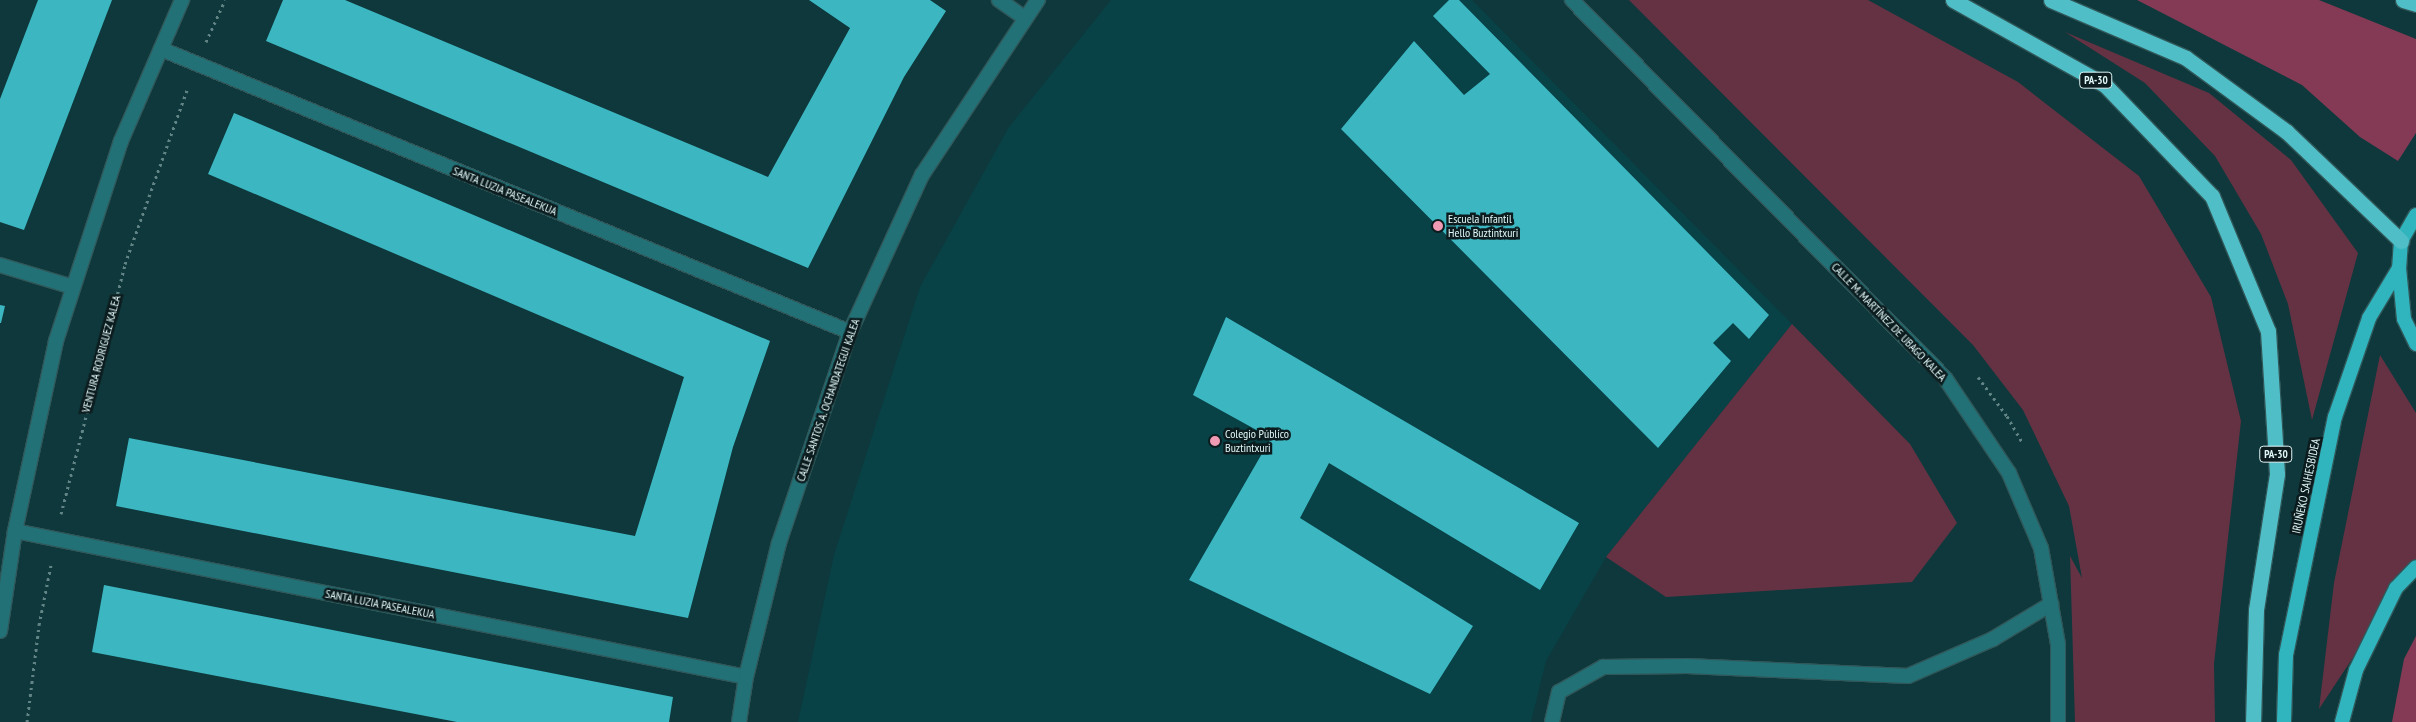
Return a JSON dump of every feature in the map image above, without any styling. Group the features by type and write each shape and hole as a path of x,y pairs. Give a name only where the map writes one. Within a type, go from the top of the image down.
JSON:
{"highway":[{"name":"PA-30","path":"1954,0 2105,85 2212,196 2216,205 2268,331 2277,474 2256,610 2253,722"},
{"path":"2052,0 2186,58 2287,132 2401,241"},
{"path":"2403,0 2416,4"},
{"path":"2416,215 2401,241 2400,268 2404,319 2416,344"},
{"name":"IRUÑEKO SAIHESBIDEA","path":"2284,722 2286,655 2335,417 2369,318 2400,268"},
{"path":"2342,722 2356,670 2396,588 2416,567"}],"street":[{"path":"0,631 15,531 56,341 121,141 182,0"},
{"path":"998,0 1025,18"},
{"name":"CALLE SANTOS A. OCHANDATEGUI KALEA","path":"739,722 746,677 779,543 850,332 922,175 1038,0"},
{"name":"CALLE M. MARTÍNEZ DE UBAGO KALEA","path":"1572,0 1945,378 2009,473 2041,548 2058,644 2058,722"},
{"name":"SANTA LUZIA PASEALEKUA","path":"161,49 850,332"},
{"path":"0,265 73,287"},
{"name":"SANTA LUZIA PASEALEKUA","path":"15,531 746,677"},
{"path":"1552,722 1559,692 1603,667 1687,666 1908,676 1993,639 2051,604"}],"path":[{"name":"VENTURA RODRIGUEZ KALEA","path":"27,722 39,625 56,539 80,432 125,264 197,64 225,0"}],"shaded area":[{"name":"Colegio Público Buztintxuri","path":"1111,0 1472,0 1792,324 1606,557 1546,661 1531,722 798,722 834,555 920,287 1009,127"},
{"path":"1629,0 1868,0 2018,82 2139,176 2211,297 2241,421 2214,664 2215,722 2075,722 2070,556 2082,578 2069,506 2023,410 1973,345"},
{"path":"2137,0 2319,0 2416,39 2416,133 2398,161 2360,137 2302,85"},
{"path":"2065,32 2209,93 2291,160 2358,253 2312,420 2288,304 2261,234 2215,156 2145,83"},
{"path":"1792,324 1910,444 1957,523 1912,582 1666,597 1606,557"},
{"path":"2380,355 2416,413 2416,562 2319,709 2334,583"},
{"path":"2416,636 2416,722 2392,722 2404,659"}],"building":[{"path":"38,0 112,0 24,230 0,222 0,99"},
{"path":"283,0 345,0 768,177 850,28 809,0 930,0 946,11 904,77 808,268 266,41"},
{"name":"Escuela Infantil Hello Buztintxuri","path":"1449,0 1459,0 1769,315 1749,339 1733,323 1713,343 1731,361 1658,448 1341,129 1414,41 1464,95 1490,74 1433,16"},
{"path":"234,113 770,341 733,447 688,618 116,506 129,438 635,536 684,377 208,174"},
{"path":"0,305 5,306 1,323 0,323"},
{"path":"1226,317 1579,523 1540,590 1329,463 1300,518 1473,626 1430,694 1189,580 1271,438 1193,395"},
{"path":"104,585 673,697 669,722 457,722 92,652"}],"place":[{"name":"Escuela Infantil Hello Buztintxuri","path":"1438,226"},
{"name":"Colegio Público Buztintxuri","path":"1215,441"}]}
